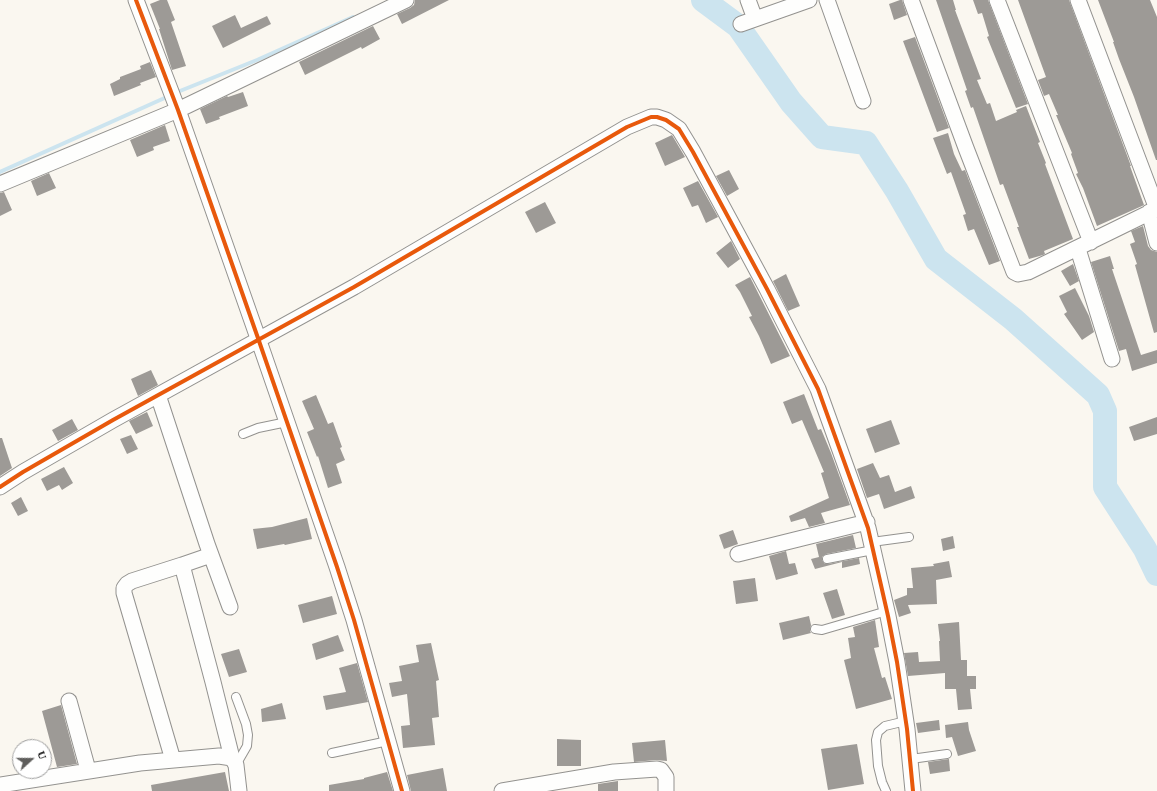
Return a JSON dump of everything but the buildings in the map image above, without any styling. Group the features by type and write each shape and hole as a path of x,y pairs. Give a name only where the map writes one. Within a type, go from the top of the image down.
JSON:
{"street":[{"path":"136,0 174,101 259,340 354,620 402,791"},
{"path":"0,184 174,101 406,0"},
{"path":"748,0 755,19"},
{"path":"741,24 809,0"},
{"path":"827,0 863,101"},
{"path":"912,0 966,148 1014,272 1018,274 1028,272 1084,246 1154,210"},
{"path":"996,0 1084,246 1112,358"},
{"path":"1078,0 1154,210 1157,243"},
{"path":"0,487 65,447 354,288 627,128 651,117 657,117 666,120 680,129 814,379 867,522 887,611 906,721 913,791"},
{"path":"158,395 211,555 230,607"},
{"path":"738,554 867,522"},
{"path":"173,760 124,593 124,588 132,581 211,555"},
{"path":"182,565 234,762 239,791"},
{"path":"69,701 88,770"},
{"path":"0,785 140,763 220,756 234,762"},
{"path":"502,791 614,772 656,769 660,770 666,777 666,791"}],"lane":[{"path":"243,434 258,428 287,422"},
{"path":"827,559 909,537"},
{"path":"815,629 822,630 887,611"},
{"path":"234,762 247,746 248,735 246,724 236,697"},
{"path":"886,791 882,782 876,755 876,740 878,732 885,726 906,721"},
{"path":"332,753 388,741"},
{"path":"911,759 947,754"}],"waterway":[{"path":"703,0 738,26 791,102 822,137 866,143 897,191 936,259 1013,319 1098,395 1105,411 1105,487 1145,549 1157,574"},
{"path":"175,93 257,60 353,17"},
{"path":"0,172 169,96"}],"cycle path":[{"path":"136,0 178,110 337,567 354,620 402,791"},
{"path":"0,487 113,420 354,287 627,127 651,117 657,117 666,120 679,129 693,152 767,289 818,389 868,528 897,662 907,729 913,791"}]}
